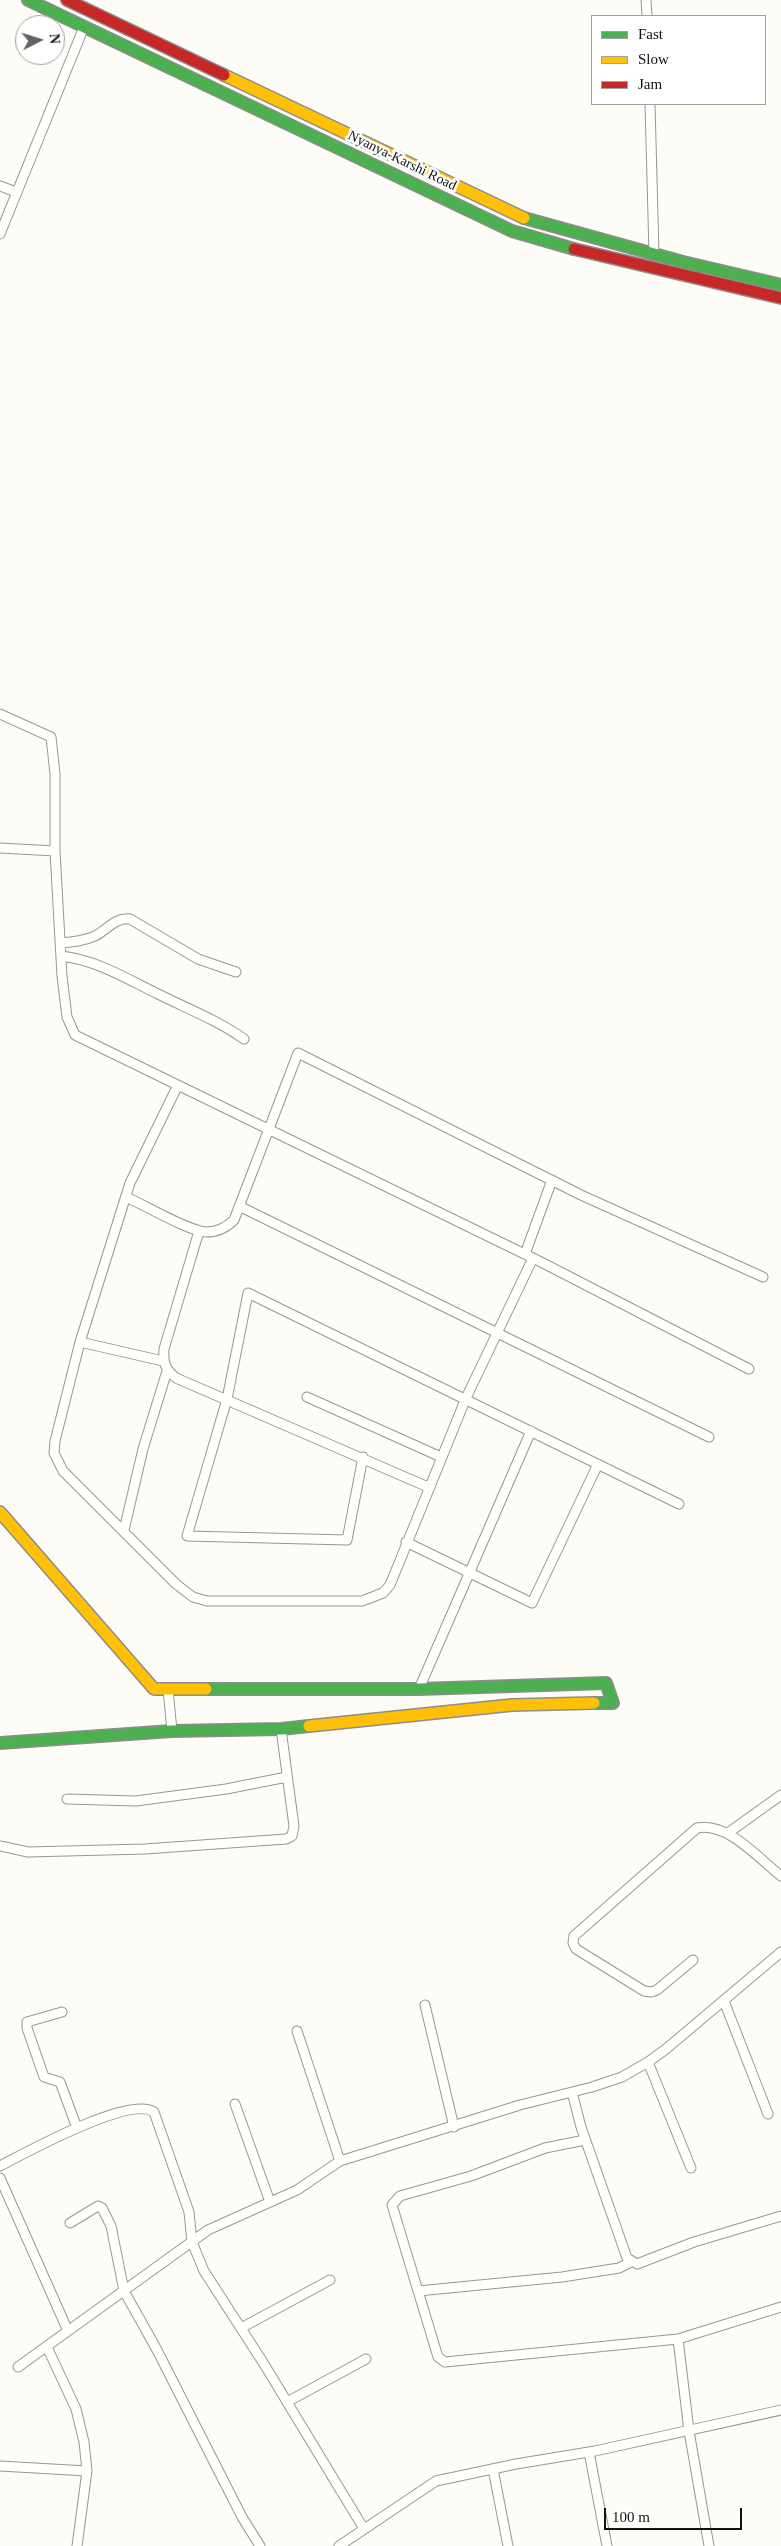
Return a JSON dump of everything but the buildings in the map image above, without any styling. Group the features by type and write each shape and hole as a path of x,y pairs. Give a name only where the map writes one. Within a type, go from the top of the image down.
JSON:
{"main road":[{"name":"Nyanya-Karshi Road","path":"28,0 487,219 546,243 781,298"},
{"name":"Nyanya-Karshi Road","path":"66,0 89,5 522,218 654,254 781,285"},
{"path":"487,219 493,204"},
{"path":"0,1512 154,1689 419,1688 606,1683 613,1703 512,1706 281,1729 172,1731 0,1743"}],"street":[{"path":"646,0 647,15"},
{"path":"0,234 84,27"},
{"path":"650,105 654,254"},
{"path":"0,186 16,192"},
{"path":"0,714 51,737 55,774 55,851 60,943 67,1016 75,1035 529,1256 749,1369"},
{"path":"0,848 55,851"},
{"path":"60,943 88,938 107,929 118,920 130,918 198,959 236,972"},
{"path":"62,956 78,958 105,968 219,1023 244,1039"},
{"path":"126,1197 199,1231 218,1231 227,1227 234,1220 298,1053 552,1180 763,1277"},
{"path":"178,1085 130,1183 80,1342 54,1453 63,1471 193,1597 222,1602 362,1601 375,1598 390,1585 440,1457 497,1333 529,1256 552,1180"},
{"path":"239,1206 709,1437"},
{"path":"199,1231 167,1337 163,1361 167,1371 176,1378 363,1457 428,1487"},
{"path":"363,1457 347,1540 187,1536 227,1399 248,1293 466,1398 679,1504"},
{"path":"80,1342 163,1361"},
{"path":"124,1530 143,1449 167,1371"},
{"path":"307,1397 440,1457"},
{"path":"419,1688 532,1431"},
{"path":"406,1542 532,1603 598,1464"},
{"path":"168,1689 172,1731"},
{"path":"0,1846 28,1852 203,1846 286,1839 292,1836 294,1826 281,1729"},
{"path":"67,1799 136,1801 226,1789 288,1777"},
{"path":"728,1833 781,1795"},
{"path":"692,1960 657,1990 651,1992 644,1991 576,1949 573,1943 574,1936 697,1828 706,1826 728,1833 781,1876"},
{"path":"18,2367 208,2230 297,2190 340,2161 520,2105 572,2092 622,2076 648,2062 781,1952"},
{"path":"724,2001 768,2114"},
{"path":"425,2005 454,2127"},
{"path":"62,2012 27,2022 27,2028 44,2077 60,2082 77,2128"},
{"path":"298,2031 340,2161"},
{"path":"648,2062 691,2168"},
{"path":"572,2092 585,2140 626,2258 631,2262 638,2264 694,2242 781,2216"},
{"path":"235,2104 270,2202"},
{"path":"0,2166 77,2128 125,2111 140,2108 154,2112 190,2212 192,2242 204,2271 364,2529"},
{"path":"585,2140 545,2148 471,2176 400,2196 394,2200 392,2205 438,2358 445,2362 678,2339 781,2307"},
{"path":"0,2178 68,2331"},
{"path":"70,2223 98,2206 102,2208 111,2226 124,2291 140,2316 146,2334 158,2350 242,2517 260,2546"},
{"path":"418,2291 562,2277 619,2268 631,2262"},
{"path":"241,2328 330,2280"},
{"path":"678,2339 689,2431 708,2546"},
{"path":"47,2347 76,2409 84,2442 87,2471 77,2546"},
{"path":"286,2402 366,2359"},
{"path":"339,2546 428,2485 494,2469 590,2452 781,2410"},
{"path":"590,2452 607,2546"},
{"path":"0,2466 87,2471"},
{"path":"494,2469 508,2546"}],"traffic: fast":[{"path":"28,0 512,231 574,249"},
{"path":"524,218 683,262 781,285"},
{"path":"206,1689 419,1689 606,1683 613,1703 594,1703"},
{"path":"0,1743 172,1731 281,1729 309,1726"}],"traffic: slow":[{"path":"224,75 524,218"},
{"path":"0,1512 154,1689 206,1689"},
{"path":"309,1726 512,1705 594,1703"}],"traffic: jam":[{"path":"67,0 224,75"},
{"path":"574,249 781,298"}]}
